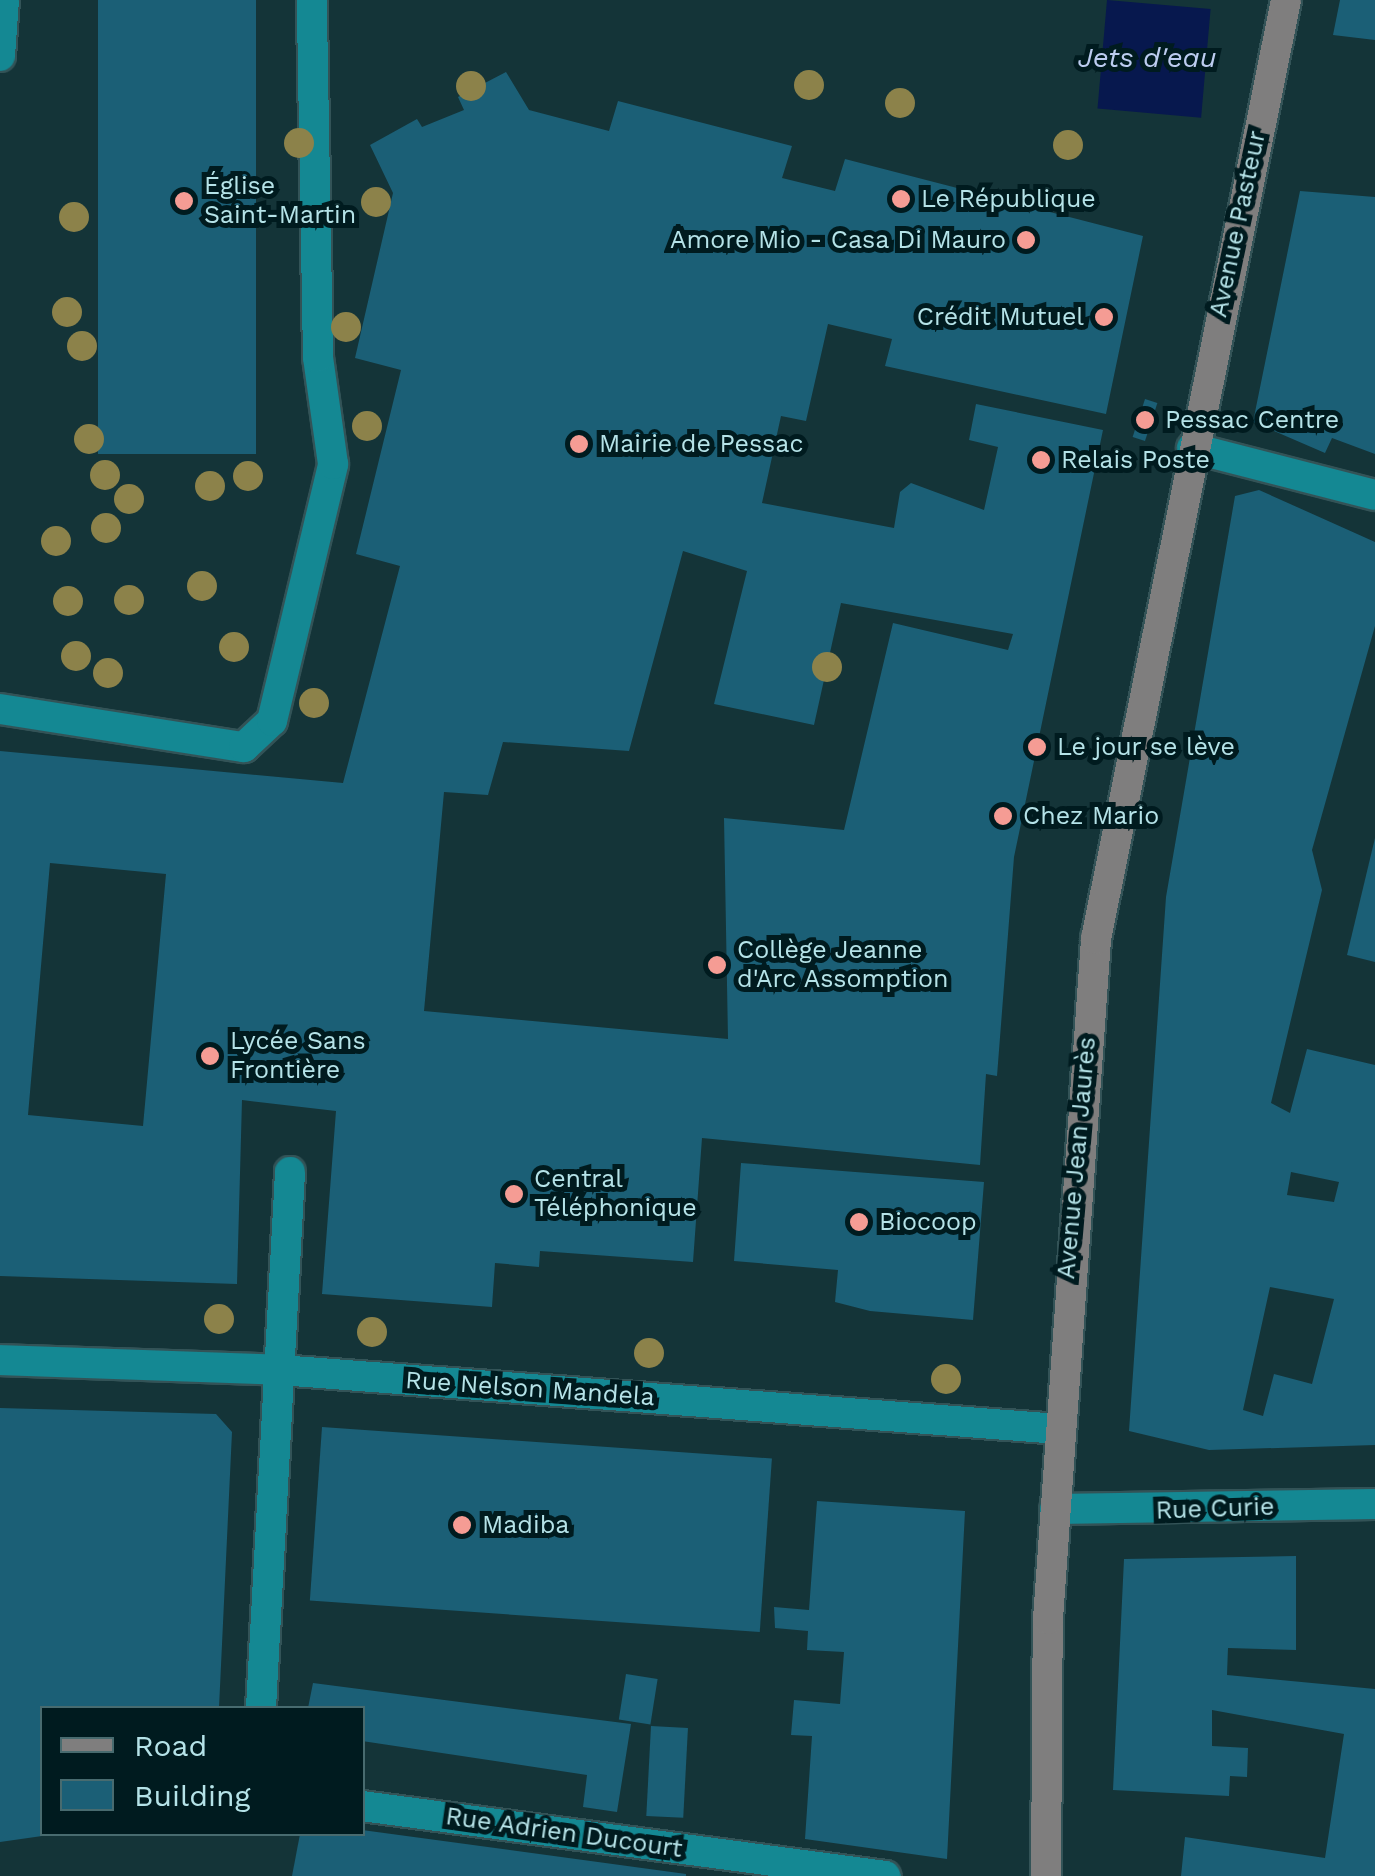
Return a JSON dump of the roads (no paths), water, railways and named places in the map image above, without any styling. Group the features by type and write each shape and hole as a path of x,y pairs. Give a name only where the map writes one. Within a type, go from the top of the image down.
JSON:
{"main road":[{"name":"Avenue Pasteur","path":"1192,448 1286,0"},
{"name":"Avenue Jean Jaurès","path":"1046,1876 1055,1509 1096,939 1192,448"}],"street":[{"path":"0,56 4,0"},
{"path":"0,709 244,747 262,739 333,464 318,358 312,1"},
{"path":"1192,448 1375,495"},
{"path":"261,1706 290,1172"},
{"name":"Rue Nelson Mandela","path":"0,1360 280,1370 1060,1429"},
{"name":"Rue Curie","path":"1055,1509 1375,1504"},
{"name":"Rue Adrien Ducourt","path":"365,1806 885,1876"}],"water":[{"name":"Jets d'eau","path":"1107,0 1211,9 1201,118 1098,109"}],"place":[{"name":"Le République","path":"901,199"},
{"name":"Église Saint-Martin","path":"184,201"},
{"name":"Amore Mio - Casa Di Mauro","path":"1026,240"},
{"name":"Crédit Mutuel","path":"1104,317"},
{"name":"Pessac Centre","path":"1145,420"},
{"name":"Mairie de Pessac","path":"579,444"},
{"name":"Relais Poste","path":"1041,460"},
{"name":"Le jour se lève","path":"1037,747"},
{"name":"Chez Mario","path":"1003,816"},
{"name":"Collège Jeanne d'Arc Assomption","path":"717,965"},
{"name":"Lycée Sans Frontière","path":"210,1056"},
{"name":"Central Téléphonique","path":"514,1194"},
{"name":"Biocoop","path":"859,1222"},
{"name":"Madiba","path":"462,1525"}]}
